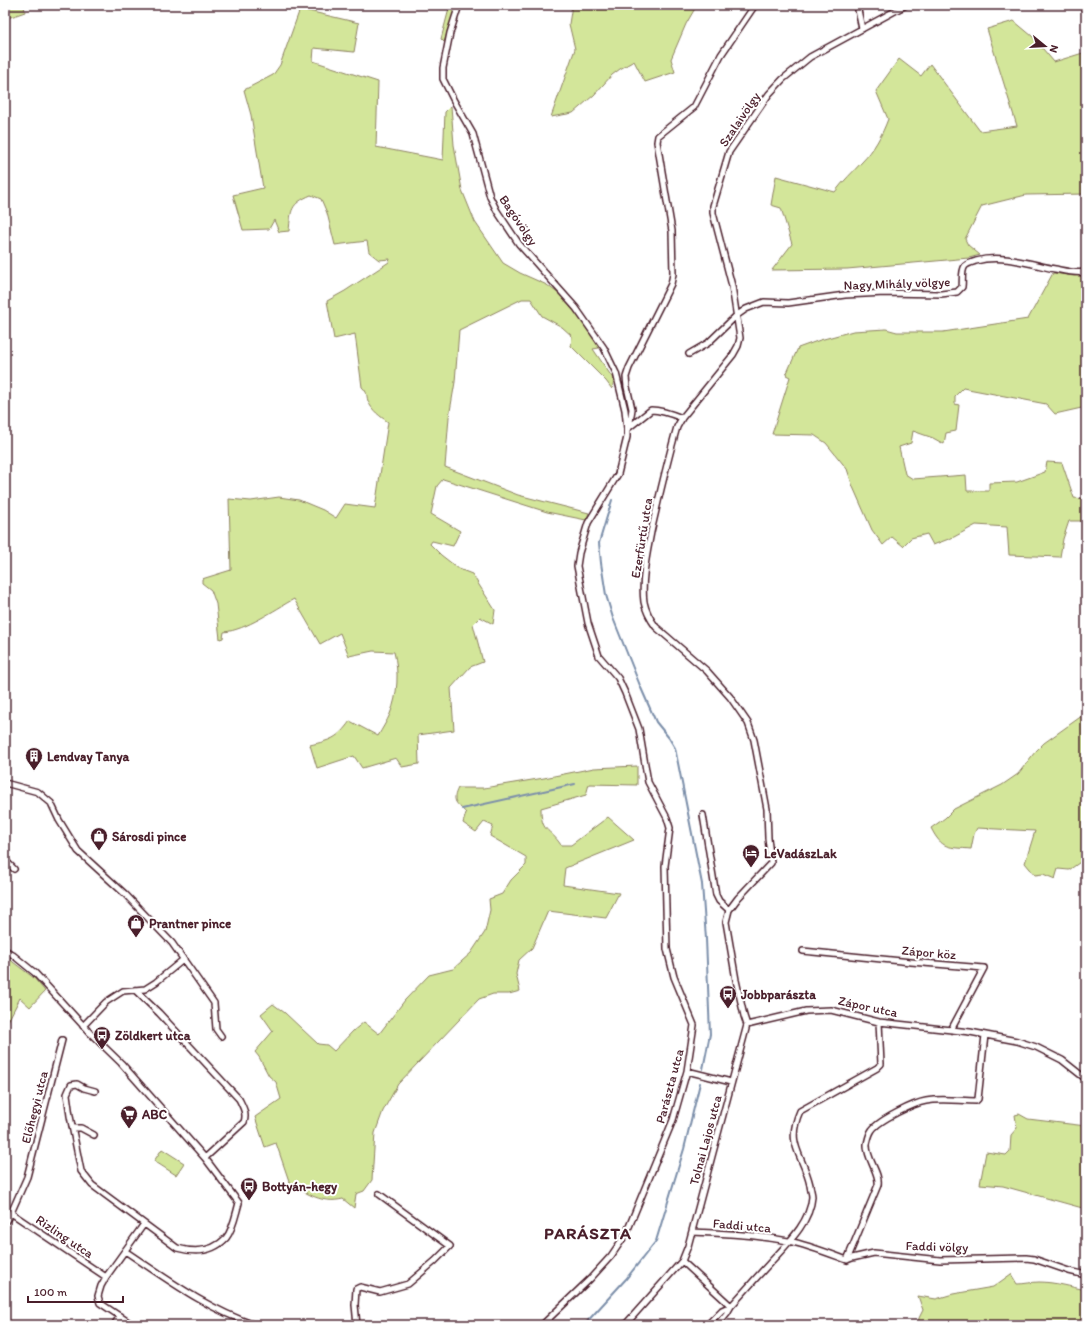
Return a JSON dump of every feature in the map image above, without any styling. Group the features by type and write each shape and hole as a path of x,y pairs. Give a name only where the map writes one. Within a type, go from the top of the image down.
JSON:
{"street":[{"name":"Bagóvölgy","path":"459,5 446,48 443,79 473,134 490,197 497,211 519,244 576,308 604,348 616,373 625,410 627,437 618,474 588,522 579,552 578,566 588,623 600,656 618,678 625,693 639,729 648,782 667,818"},
{"path":"630,422 632,409 626,377 629,368 671,284 673,274 672,231 657,142 658,136 694,107 721,55 755,5"},
{"path":"857,5 862,29"},
{"name":"Szalaivölgy","path":"736,316 732,286 713,213 715,198 729,152 769,94 783,79 810,57 906,5"},
{"name":"Nagy Mihály völgye","path":"736,316 750,307 764,302 788,303 845,295 909,293 941,294 957,292 962,287 964,267 967,264 986,258 996,258 1071,272 1086,272"},
{"path":"690,354 708,343 736,316"},
{"name":"Ezerfürtű utca","path":"729,910 738,898 771,863 767,809 754,740 748,723 730,697 711,675 650,620 644,601 644,582 647,553 657,502 677,427 682,418 733,356 740,338 736,316"},
{"path":"627,429 650,410 674,414 682,418"},
{"path":"5,783 38,792 52,803 58,820 78,851 126,894 172,943 214,1004 216,1029 221,1036"},
{"path":"702,815 716,894 719,902 729,910 726,922 739,994 747,1025"},
{"name":"Parászta utca","path":"542,1325 590,1279 611,1256 626,1234 673,1120 687,1071 694,1025 674,977 667,949 665,866 670,828 667,818"},
{"path":"5,860 14,869"},
{"path":"5,950 35,972 83,1026 120,1063 205,1158 239,1203 234,1221 227,1237 213,1247 201,1251 188,1251 177,1248 92,1185 81,1171 67,1094 71,1085 77,1084 95,1091"},
{"name":"Zápor köz","path":"803,950 911,962 984,968 951,1030"},
{"path":"83,1026 106,1002 123,991 145,989 184,959"},
{"path":"135,990 164,1018 240,1099 246,1116 244,1122 205,1158"},
{"name":"Zápor utca","path":"747,1025 806,1011 831,1010 879,1022 970,1032 1016,1041 1036,1048 1062,1060 1086,1080"},
{"path":"717,1325 727,1314 731,1306 801,1226 810,1208 812,1196 808,1178 795,1145 794,1130 796,1122 800,1112 877,1068 880,1064 879,1022"},
{"name":"Tolnai Lajos utca","path":"625,1325 682,1261 692,1232 747,1025"},
{"path":"789,1241 824,1251 847,1260 878,1186 879,1180 871,1162 867,1144 872,1131 876,1126 916,1103 934,1100 976,1101 978,1098 985,1036"},
{"name":"Előhegyi utca","path":"5,1222 11,1213 26,1177 62,1040"},
{"path":"687,1071 731,1082"},
{"path":"73,1128 81,1128 94,1135"},
{"path":"357,1325 355,1305 356,1288 360,1287 380,1292 408,1284 450,1246 380,1194"},
{"name":"Rizling utca","path":"11,1213 106,1277"},
{"path":"133,1325 100,1303 98,1296 100,1286 144,1224"},
{"name":"Faddi utca","path":"692,1232 789,1241"},
{"path":"125,1251 196,1298 220,1311 255,1325"},
{"name":"Faddi völgy","path":"847,1260 874,1253 940,1260 1026,1258 1034,1259 1086,1275"},
{"path":"682,1261 731,1306"},
{"path":"707,1325 722,1310 731,1306"},
{"path":"114,1325 120,1316"}],"green space":[{"path":"5,5 24,5 25,12 5,19"},
{"path":"450,5 457,5 444,42 441,39"},
{"path":"572,5 697,5 686,24 671,59 675,72 645,82 634,61 612,75 594,95 573,113 551,117 575,49 569,24"},
{"path":"300,9 359,23 354,52 314,48 313,61 378,82 376,147 443,160 445,112 451,106 454,145 462,190 475,222 503,263 520,273 547,285 563,297 584,324 599,348 593,349 614,380 612,389 571,346 572,336 562,327 542,316 531,299 522,299 459,330 455,382 449,417 445,467 518,495 589,513 586,520 547,512 443,479 437,486 431,514 460,531 453,546 432,541 430,544 459,569 472,574 495,610 493,624 480,617 473,624 483,662 470,667 451,688 454,730 418,735 419,764 402,767 396,758 362,768 354,756 317,768 310,745 333,738 341,732 350,721 378,736 390,714 395,699 397,667 394,652 373,651 349,656 340,633 320,644 294,599 251,624 224,632 223,638 220,639 216,604 211,590 202,583 202,579 231,570 229,499 251,501 279,497 299,500 323,510 336,518 345,504 375,508 388,422 372,408 368,401 366,392 362,387 355,334 334,339 327,301 389,262 390,259 379,260 369,252 367,241 335,245 327,213 321,199 311,195 299,201 291,213 289,231 279,232 274,220 269,229 243,230 233,195 263,188 251,115 244,90 273,75 280,65"},
{"path":"1014,21 1032,36 1054,62 1086,52 1086,194 1026,195 982,206 965,239 968,245 980,255 969,258 847,269 772,270 792,244 781,208 771,205 776,176 835,192 870,152 883,131 888,119 876,91 899,59 921,76 930,64 980,131 1017,126 987,29"},
{"path":"1053,273 1074,276 1086,274 1086,407 1055,414 1046,404 963,388 955,396 955,404 959,405 956,431 946,433 944,444 933,438 913,431 911,443 899,447 905,474 913,479 966,475 967,491 989,491 989,483 1017,482 1045,472 1047,462 1062,463 1074,498 1086,499 1086,536 1084,535 1084,521 1069,521 1063,539 1060,557 1009,555 1007,527 976,525 954,537 933,545 927,534 911,538 903,546 892,537 883,545 872,530 853,487 847,469 826,443 814,435 772,434 790,377 786,375 798,348 853,331 886,329 897,332 943,332 1028,319"},
{"path":"1086,713 1086,858 1069,870 1058,869 1055,879 1043,874 1035,875 1025,863 1035,831 977,828 974,834 971,849 947,846 939,840 931,828 945,818 954,809 1002,785 1018,774 1044,743"},
{"path":"637,766 637,785 589,784 586,795 541,808 542,822 544,826 561,845 571,845 608,817 634,840 565,868 563,885 619,893 606,918 548,911 532,948 519,960 516,974 520,991 509,994 493,994 479,999 398,1084 383,1111 375,1133 372,1180 364,1191 356,1194 354,1208 343,1199 322,1199 290,1184 276,1143 265,1147 255,1117 281,1099 276,1082 269,1076 255,1052 273,1031 261,1014 273,1004 285,1013 318,1044 327,1045 334,1051 364,1022 379,1034 405,1000 429,975 453,969 471,953 485,932 490,910 489,899 502,894 511,880 526,865 526,857 490,836 493,826 484,822 476,832 463,823 466,813 455,799 458,788 484,788 594,768"},
{"path":"9,959 34,978 45,991 30,1007 20,998 5,1027 5,964"},
{"path":"1019,1114 1028,1119 1086,1126 1086,1209 1003,1186 980,1184 986,1152 1006,1155 1010,1151 1011,1135 1017,1128 1015,1115"},
{"path":"162,1149 184,1163 176,1175 154,1161"},
{"path":"1011,1274 1017,1284 1045,1282 1086,1290 1086,1325 918,1325 919,1318 923,1310 918,1296 936,1299 953,1294 993,1287"}],"waterway":[{"path":"612,500 599,543 606,595 613,618 656,722 675,748 702,884 710,1034 703,1069"},
{"path":"462,809 575,784"},
{"path":"584,1325 626,1279 656,1241 684,1149 700,1083"}],"place":[{"name":"Lendvay Tanya","path":"34,771"},
{"name":"Sárosdi pince","path":"99,851"},
{"name":"LeVadászLak","path":"751,868"},
{"name":"Prantner pince","path":"136,938"},
{"name":"Jobbparászta","path":"728,1009"},
{"name":"Zöldkert utca","path":"102,1050"},
{"name":"ABC","path":"129,1129"},
{"name":"Bottyán-hegy","path":"249,1201"}],"district":[{"name":"PARÁSZTA","path":"588,1233"}]}
